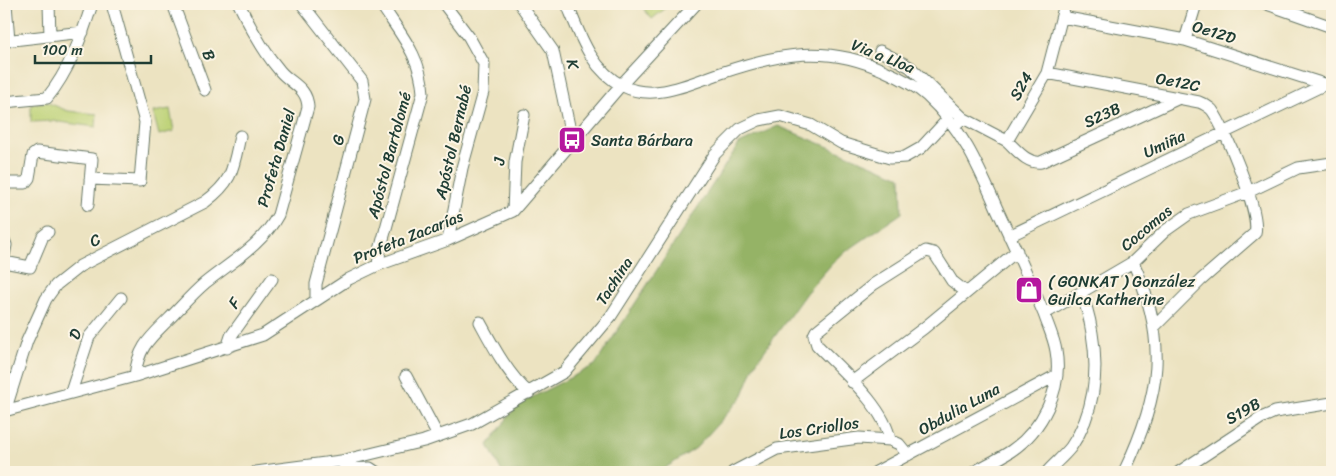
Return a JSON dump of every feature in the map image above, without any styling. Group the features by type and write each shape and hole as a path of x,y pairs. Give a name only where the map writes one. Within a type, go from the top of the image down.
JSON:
{"street":[{"path":"6,4 6,41 83,32"},
{"path":"49,4 50,36"},
{"path":"4,102 47,98 56,86 83,32 92,4"},
{"path":"90,179 140,181 145,122 112,4"},
{"name":"B","path":"173,4 205,90"},
{"name":"Profeta Daniel","path":"135,376 136,361 143,345 203,285 257,243 270,230 278,215 301,134 308,107 308,98 294,81 280,72 247,21 239,4"},
{"name":"G","path":"302,4 362,81 365,90 365,99 350,161 316,284 316,299"},
{"name":"Apóstol Bartolomé","path":"378,265 380,250 423,93 422,76 417,59 381,4"},
{"name":"Apóstol Bernabé","path":"444,4 468,37 484,64 483,92 462,168 448,240"},
{"name":"K","path":"520,4 553,51 572,140"},
{"name":"Via a Lloa","path":"567,4 591,57 601,69 620,85 638,91 666,91 779,56 834,54 860,61 906,80 955,121 977,162 1017,252 1044,314 1056,350 1057,375 1051,400 1035,428 1011,451 974,472"},
{"name":"Profeta Zacarías","path":"5,411 135,376 263,335 316,299 378,265 448,240 513,211 620,85 696,4"},
{"name":"S24","path":"1007,141 1047,73 1065,4"},
{"path":"1185,40 1196,4"},
{"path":"1267,4 1332,27"},
{"name":"Oe12D","path":"1062,17 1185,40 1328,83"},
{"path":"880,51 910,67 955,121 1007,141"},
{"name":"Oe12C","path":"1047,73 1205,104 1211,109 1226,134 1248,192 1257,226 1255,233 1201,280 1155,326"},
{"name":"Umiña","path":"1009,236 1226,134 1328,83"},
{"name":"S23B","path":"1007,141 1026,159 1033,163 1041,162 1177,99"},
{"name":"J","path":"513,211 515,162 524,115"},
{"name":"Tachina","path":"256,472 342,461 438,436 472,424 564,372 611,316 715,154 740,129 759,120 780,116 811,125 842,143 890,158 905,157 921,148 955,121"},
{"name":"C","path":"5,411 28,341 46,299 56,285 80,266 205,202 221,190 232,173 240,136"},
{"path":"4,183 25,183 28,178 33,155 37,152 92,159 88,205"},
{"name":"Cocomas","path":"1044,314 1133,262 1176,221 1188,214 1248,192 1298,168 1332,163"},
{"path":"4,262 30,267 43,236 48,232"},
{"path":"4,240 6,245 4,256"},
{"path":"908,456 899,444 890,440 885,421 817,345 814,335 819,327 874,284 926,251 934,254 952,281 966,292"},
{"path":"852,382 924,328 1017,252"},
{"path":"1124,472 1138,443 1150,403 1157,362 1155,326 1143,284 1133,262"},
{"name":"F","path":"227,348 231,336 272,279"},
{"path":"1047,472 1070,448 1086,418 1094,389 1096,365 1090,319 1080,293"},
{"name":"D","path":"71,392 89,337 121,298"},
{"path":"480,322 507,366 521,386 529,393"},
{"name":"Obdulia Luna","path":"876,472 1057,375"},
{"path":"406,376 438,436"},
{"name":"S19B","path":"1179,472 1261,418 1275,412 1332,403"},
{"name":"Los Criollos","path":"733,472 777,449 859,438 890,440"},
{"path":"342,461 347,469 374,471"}],"green space":[{"path":"640,4 671,4 652,19"},
{"path":"46,102 68,111 97,114 96,127 52,121 31,122 31,104"},
{"path":"170,109 174,131 159,135 153,112"},
{"path":"778,126 901,177 902,213 838,257 806,293 755,364 742,397 696,448 659,472 502,472 488,445 517,405 595,365 739,144"}],"place":[{"name":"Santa Bárbara","path":"572,140"},
{"name":"( GONKAT ) González Guilca Katherine","path":"1029,290"}]}
